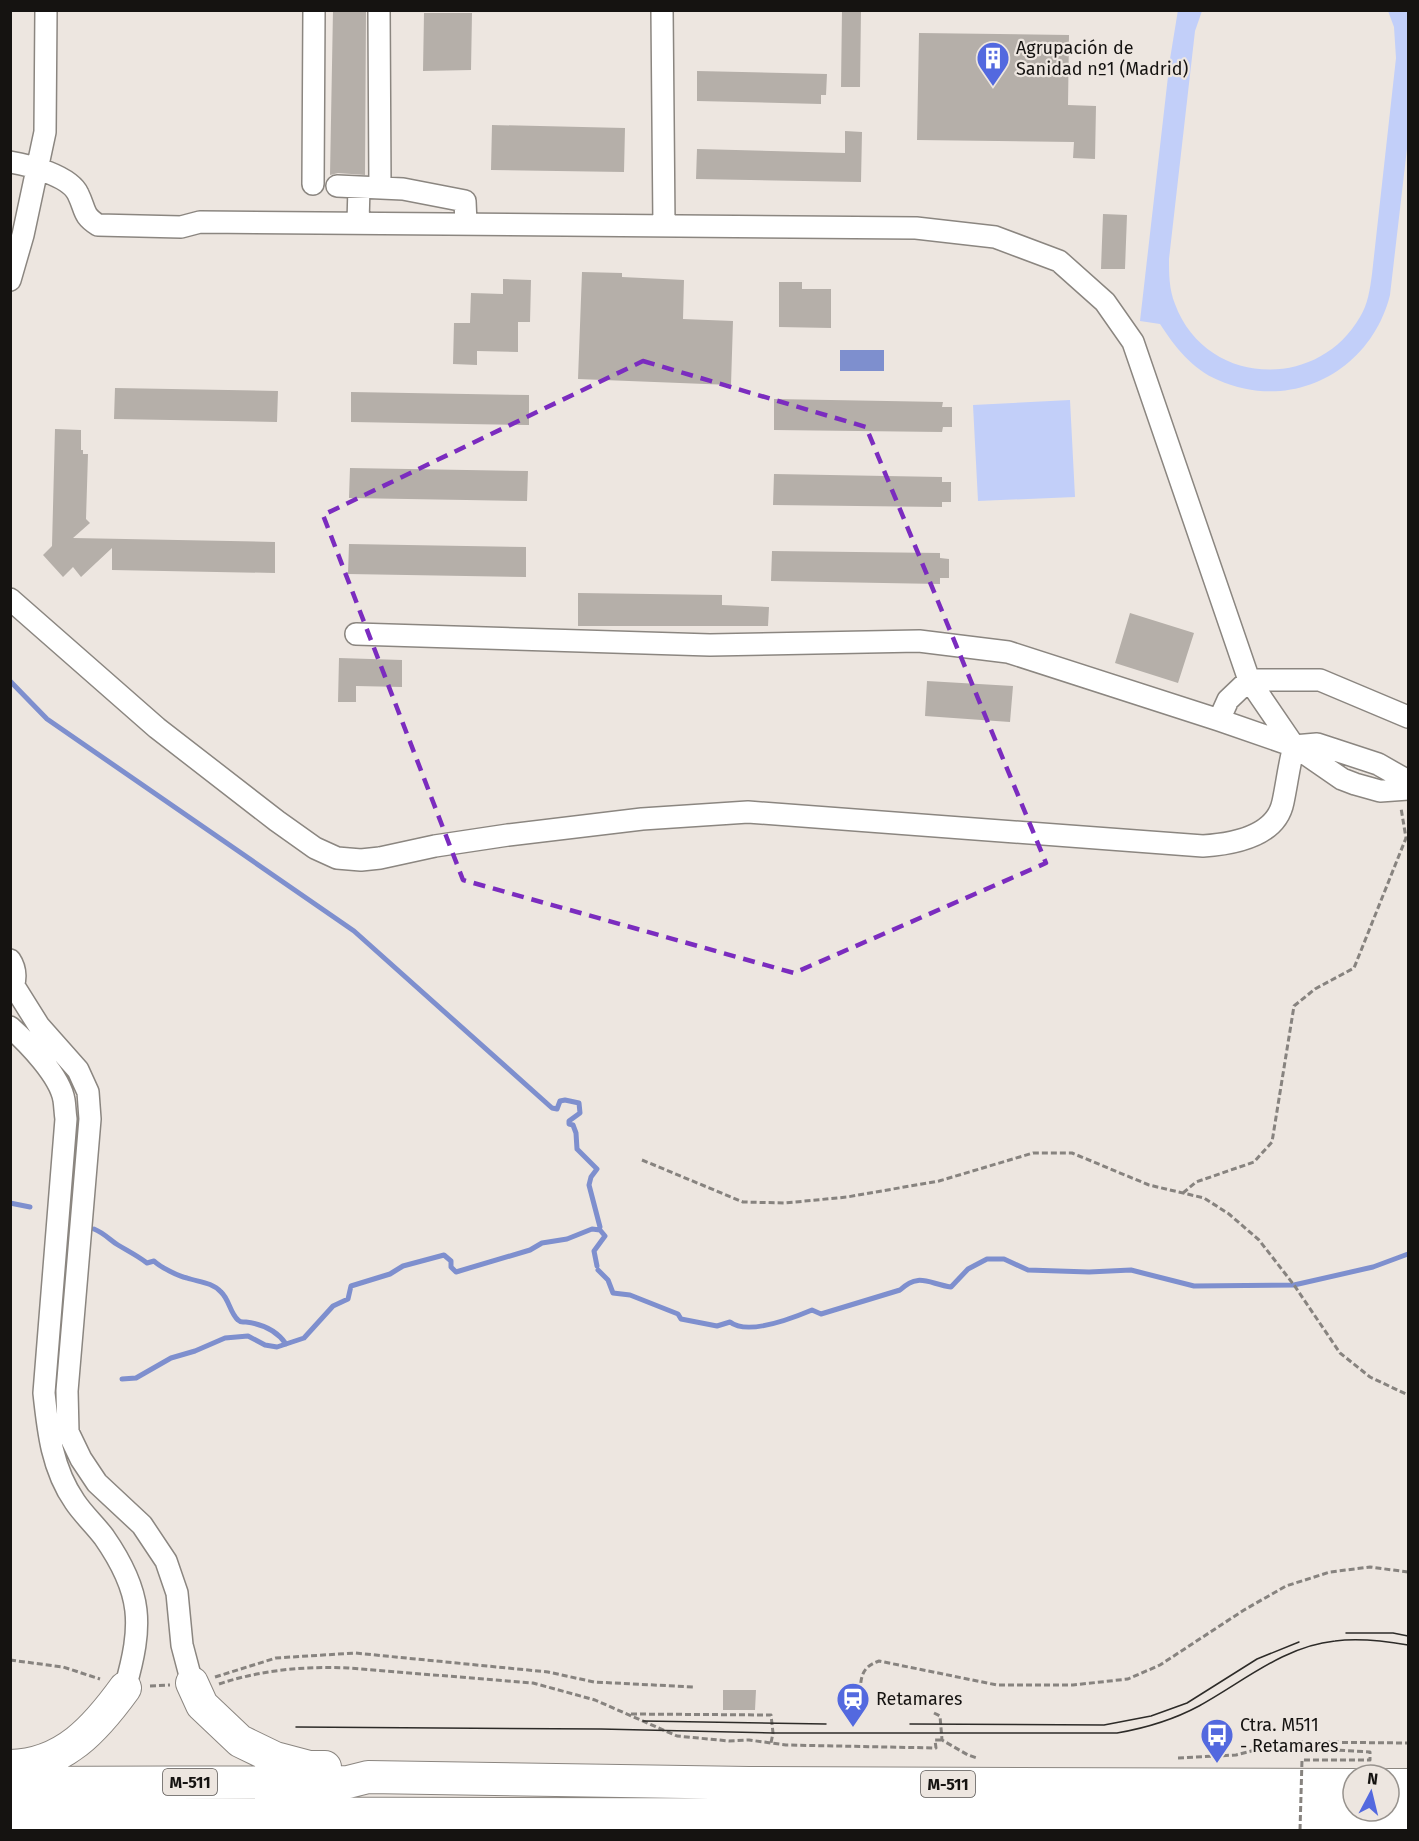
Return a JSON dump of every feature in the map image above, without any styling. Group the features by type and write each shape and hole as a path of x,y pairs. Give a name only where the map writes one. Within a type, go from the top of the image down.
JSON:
{"highway":[{"path":"10,1766 22,1766 56,1756 86,1736 125,1688"},
{"path":"194,1688 202,1705 240,1741 275,1758 309,1767 349,1767 368,1777"},
{"name":"M-511","path":"10,1783 348,1782 368,1777 760,1783 1148,1800 1309,1823 1408,1816"},
{"name":"M-511","path":"10,1813 1148,1800 1341,1785"}],"street":[{"path":"10,280 23,235 45,132 46,10"},
{"path":"313,184 314,10"},
{"path":"358,223 369,188 379,10"},
{"path":"662,10 664,226"},
{"path":"10,162 38,167 78,192 87,219 98,225 181,226 200,222 916,228 995,237 1059,261 1105,302 1133,342 1249,680 1294,746"},
{"path":"337,186 403,189 465,201 466,224"},
{"path":"10,599 157,728 277,821 315,848 338,858 360,860 508,835 642,819 748,812 1203,846 1230,844 1253,835 1276,822 1283,804 1288,766 1294,746"},
{"path":"356,634 710,645 919,641 1008,652 1294,746 1342,779 1405,796"},
{"path":"1219,720 1227,700 1249,680 1320,680 1408,717"},
{"path":"1294,746 1317,744 1378,764 1408,782"},
{"path":"10,960 15,968 12,989 39,1026 78,1070 88,1092 90,1119 67,1392 68,1432 81,1459 97,1483 142,1525 166,1561 177,1593 182,1645 194,1688"},
{"path":"10,1027 24,1039 53,1076 64,1098 66,1119 44,1393 48,1437 58,1470 74,1501 104,1537 129,1579 137,1618 136,1650 125,1688"},
{"path":"64,1098 88,1092"},
{"path":"1148,1800 1168,1827 1181,1830"},
{"path":"1285,1830 1309,1823"}],"path":[{"path":"1183,1193 1196,1182 1254,1162 1272,1142 1294,1006 1315,989 1354,968 1406,838 1405,796"},
{"path":"642,1160 743,1202 785,1203 847,1197 928,1183 1033,1153 1072,1153 1149,1185 1204,1198 1229,1214 1259,1240 1294,1285 1340,1353 1370,1377 1408,1395"},
{"path":"860,1701 863,1671 869,1664 879,1661 997,1685 1073,1685 1128,1678 1160,1665 1244,1610 1286,1586 1330,1572 1370,1567 1408,1572"},
{"path":"194,1688 276,1658 355,1653 548,1672 594,1682 694,1688"},
{"path":"10,1660 63,1667 125,1688 194,1688 258,1673 321,1666 533,1683 594,1700 677,1736 786,1745 936,1748 935,1740 942,1740 977,1758"},
{"path":"934,1713 940,1716 942,1740"},
{"path":"629,1714 771,1715 773,1733 771,1743"},
{"path":"1301,1742 1301,1749 1370,1752 1370,1760 1302,1760 1309,1823"},
{"path":"1175,1758 1236,1755 1279,1744 1301,1742 1408,1743"}],"highlighted area":[{"path":"643,361 866,427 1046,863 794,973 463,880 323,515"}],"shaded area":[{"path":"1178,10 1202,11 1195,31 1169,259 1172,293 1175,304 1190,331 1211,351 1235,364 1263,369 1290,367 1317,358 1341,341 1365,307 1372,274 1396,58 1394,27 1388,11 1408,11 1408,140 1390,295 1380,322 1366,345 1347,364 1325,378 1300,388 1273,391 1246,389 1218,380 1192,364 1160,324 1140,321 1170,59"},
{"path":"840,350 884,350 884,371 840,371"},
{"path":"1070,400 1075,497 978,501 973,405"}],"building":[{"path":"333,10 366,10 365,175 338,173 330,175"},
{"path":"842,10 861,10 860,87 841,87"},
{"path":"424,13 472,13 471,70 423,71"},
{"name":"Agrupación de Sanidad nº1 (Madrid)","path":"919,33 1069,35 1068,105 1096,106 1095,159 1073,158 1074,142 917,140"},
{"path":"697,71 827,74 826,95 821,95 821,104 697,101"},
{"path":"492,125 625,128 624,172 491,170"},
{"path":"845,131 862,132 861,182 696,179 697,149 845,153"},
{"path":"1103,214 1127,215 1125,269 1101,269"},
{"path":"582,272 622,273 622,277 684,280 683,319 733,321 731,385 578,379"},
{"path":"503,279 531,280 530,322 518,322 518,352 477,351 477,365 453,364 454,323 470,323 471,293 503,294"},
{"path":"779,282 802,282 802,289 831,289 831,328 779,327"},
{"path":"115,388 278,391 277,422 114,419"},
{"path":"351,392 529,395 529,425 351,422"},
{"path":"774,399 943,402 942,407 952,407 952,427 943,427 942,432 774,430"},
{"path":"55,429 81,430 81,450 83,454 88,454 86,519 90,523 73,538 275,542 275,573 112,570 112,548 81,577 73,567 63,577 43,555 52,546"},
{"path":"350,468 528,471 527,501 349,498"},
{"path":"774,474 942,477 942,482 951,482 951,502 942,502 942,507 773,505"},
{"path":"349,544 526,547 526,577 348,574"},
{"path":"772,551 940,553 940,558 949,559 949,578 940,578 940,584 771,581"},
{"path":"578,593 722,595 722,605 769,607 768,626 578,626"},
{"path":"1130,613 1194,633 1178,683 1115,663"},
{"path":"339,658 402,660 402,687 356,686 356,702 338,702"},
{"path":"927,681 1013,686 1010,722 925,716"},
{"path":"723,1690 756,1690 755,1710 723,1710"}],"waterway":[{"path":"10,681 47,719 354,931 552,1108 557,1109 560,1101 565,1100 579,1103 580,1113 569,1121 569,1124 573,1125 576,1133 577,1149 597,1169 589,1185 600,1227"},
{"path":"10,1203 30,1207"},
{"path":"94,1229 147,1263 154,1261 179,1275 213,1286 224,1295 239,1321 258,1324 269,1329 286,1344"},
{"path":"122,1379 136,1378 171,1358 225,1338 248,1336 265,1345 277,1347 304,1338 333,1306 348,1299 351,1286 390,1274 403,1266 444,1255 451,1261 451,1267 456,1272 530,1250 542,1243 567,1239 592,1229 600,1230 605,1236 594,1251 597,1266"},
{"path":"598,1270 608,1280 613,1293 630,1295 678,1314 681,1319 717,1326 730,1322 748,1327 771,1324 812,1310 821,1314 900,1290 919,1280 951,1287 968,1269 987,1259 1004,1259 1028,1270 1089,1272 1131,1270 1194,1286 1294,1285 1373,1267 1408,1254"}],"tram line":[{"path":"1346,1633 1393,1633 1408,1636"},
{"path":"296,1727 601,1729 773,1733 1117,1733 1149,1726 1179,1715 1199,1706 1281,1657 1316,1644 1353,1640 1408,1645"},
{"path":"910,1724 1104,1725 1151,1716 1187,1703 1257,1659 1299,1642"},
{"path":"643,1721 826,1724"}],"place":[{"name":"Agrupación de Sanidad nº1 (Madrid)","path":"993,87"},
{"name":"Retamares","path":"853,1728"},
{"name":"Ctra. M511 - Retamares","path":"1217,1764"}]}
